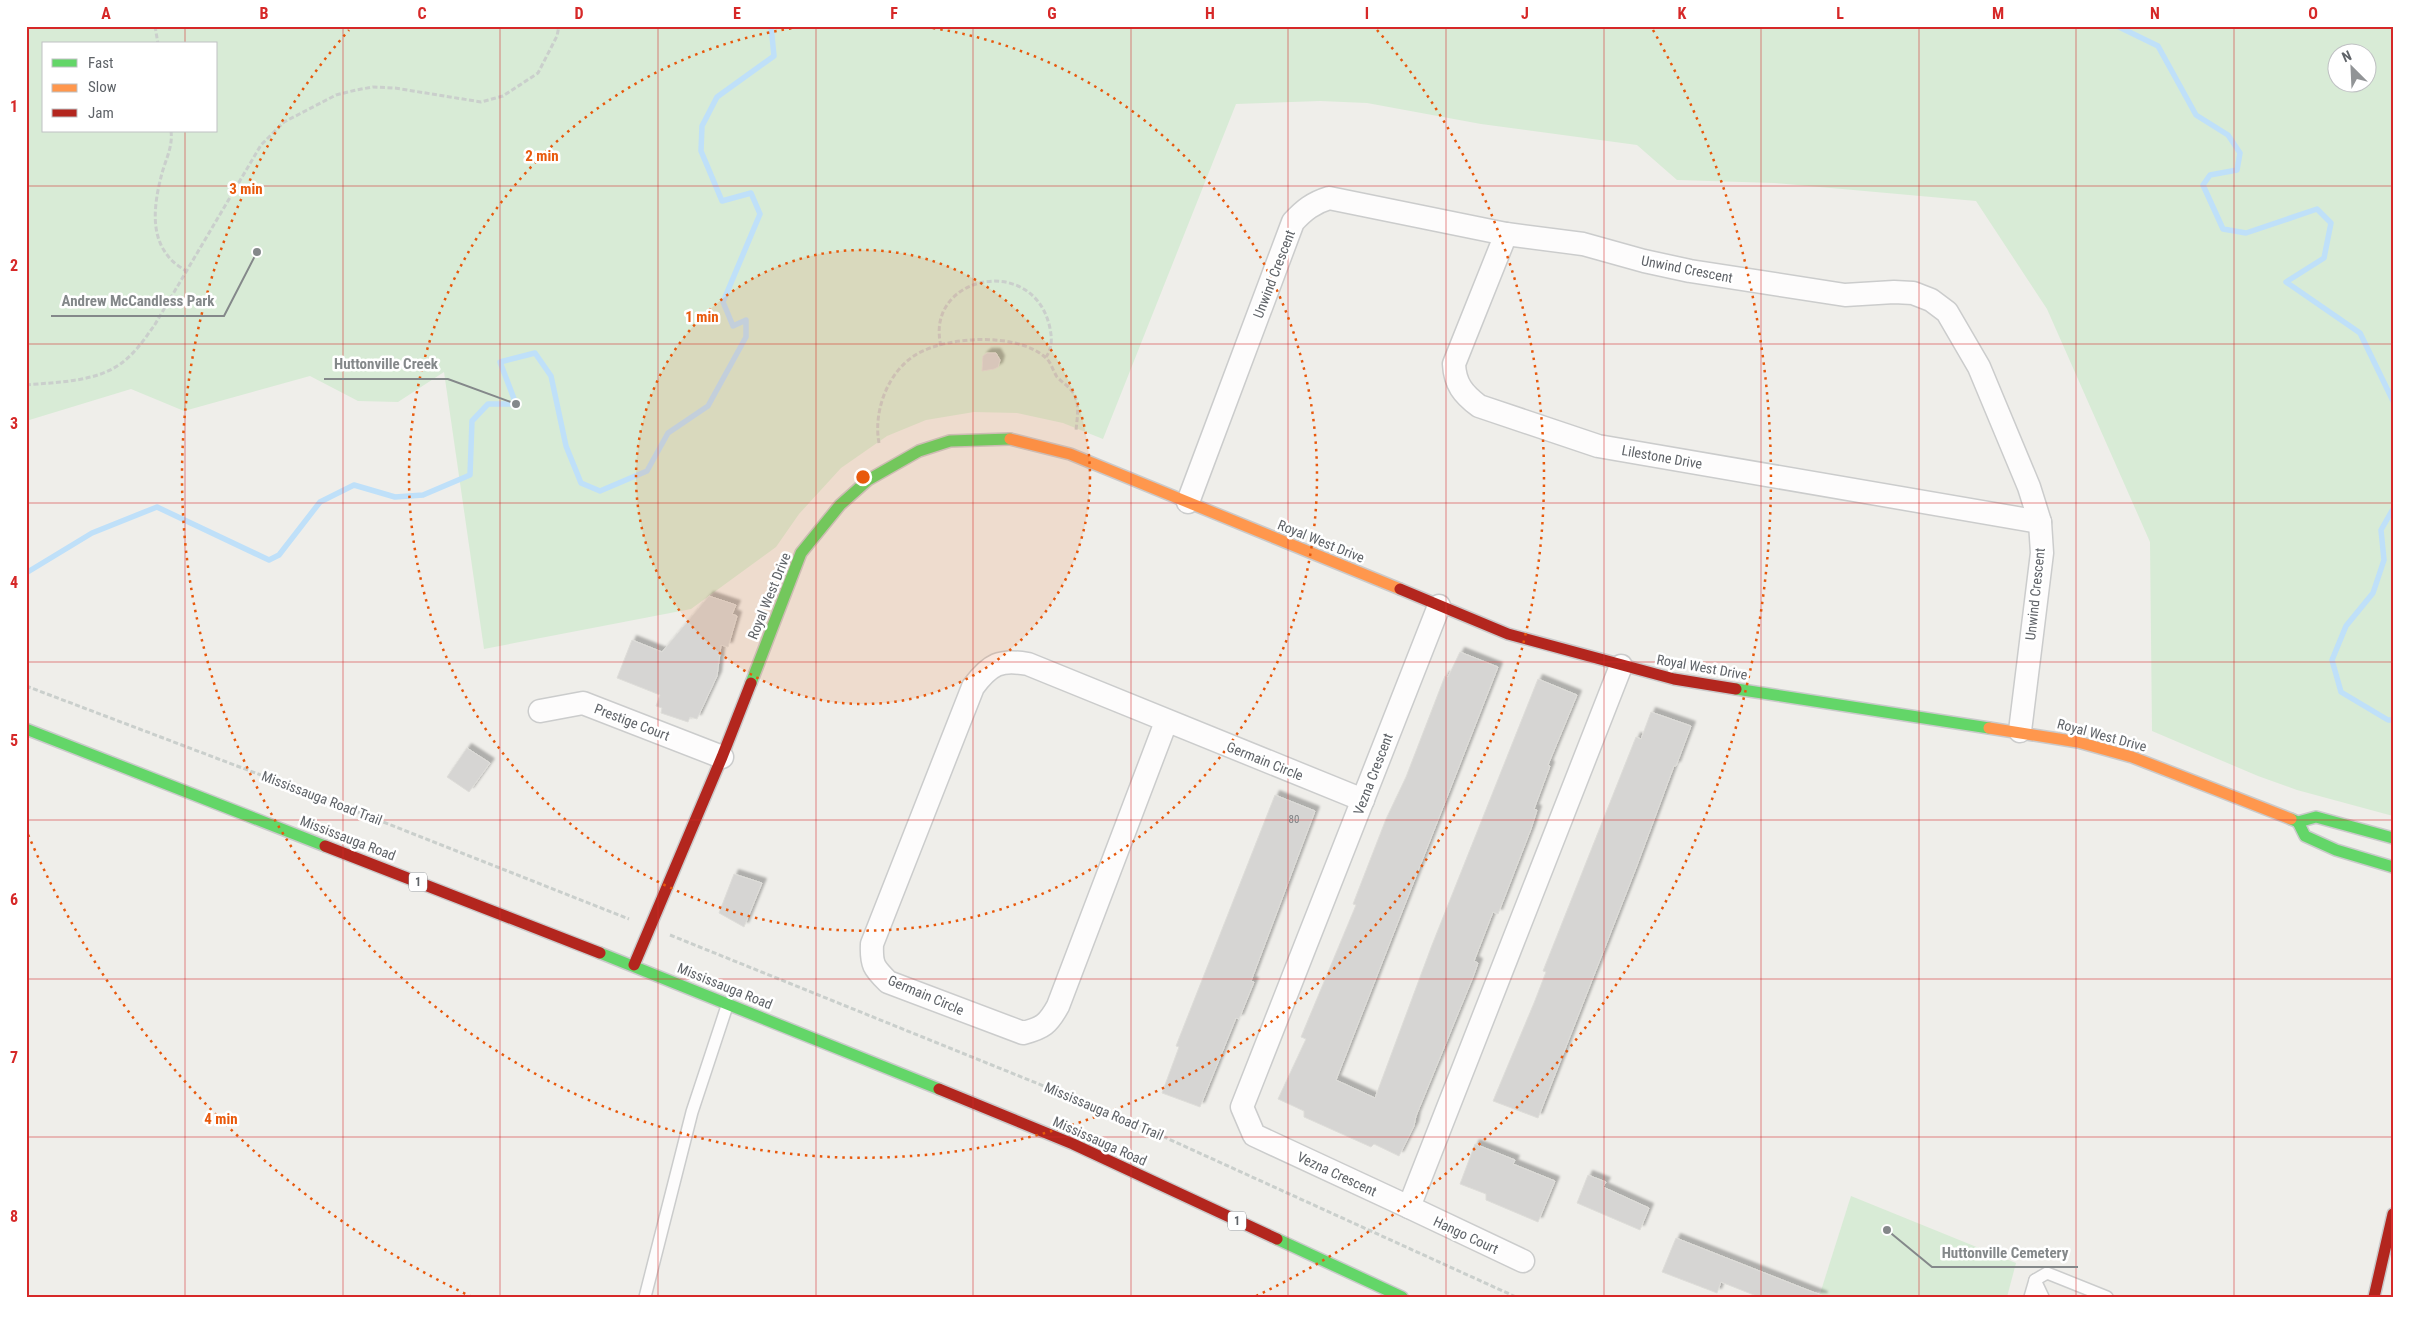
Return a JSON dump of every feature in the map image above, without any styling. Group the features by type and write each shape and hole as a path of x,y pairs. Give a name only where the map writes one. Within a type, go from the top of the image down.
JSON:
{"street":[{"name":"Unwind Crescent","path":"1188,502 1294,222 1303,211 1314,203 1328,198 1506,234 1583,244 1644,261 1757,282 1845,295 1894,292 1913,293 1932,300 1947,312 1979,367 2029,487 2040,522 2042,553 2020,731"},
{"name":"Lilestone Drive","path":"1506,234 1454,364 1458,386 1467,397 1479,406 1598,446 2040,522"},
{"name":"Royal West Drive","path":"634,965 722,757 801,553 840,505 868,480 893,464 919,451 950,441 967,439 1013,439 1042,445 1070,454 1508,634 1621,666 1674,679 2020,731 2078,742 2132,757 2298,822 2316,817 2393,838"},
{"name":"Vezna Crescent","path":"1409,1207 1254,1135 1242,1107 1439,606"},
{"name":"Germain Circle","path":"1166,722 1058,1006 1050,1020 1040,1029 1023,1033 1018,1032 888,982 876,971 872,962 872,944 973,687 984,672 996,664 1012,661 1028,664 1166,722 1363,800"},
{"path":"1409,1207 1621,666"},
{"name":"Prestige Court","path":"540,710 583,703 722,757"},
{"name":"Mississauga Road","path":"26,730 634,965 1073,1144 1402,1297"},
{"name":"Royal West Drive","path":"2298,822 2305,836 2336,850 2393,867"},
{"name":"Hango Court","path":"1409,1207 1523,1261"},
{"path":"2374,1297 2393,1214"}],"lane":[{"path":"645,1297 692,1112 728,1003"},
{"path":"2030,1297 2035,1280 2047,1273 2107,1297"},
{"path":"2035,1280 2043,1297"}],"path":[{"path":"155,26 158,42"},
{"path":"26,385 104,373 123,362 154,326 261,145 284,122 336,95 373,87 395,88 481,102 504,96 538,73 557,36 559,26"},
{"path":"171,132 170,152 162,174 155,212 156,233 168,257 186,271"},
{"path":"941,346 939,330 942,316 948,304 968,286 986,280 994,280 1018,285 1037,299 1043,308 1051,333 1052,343 1046,357"},
{"path":"879,443 876,419 890,382 917,354 941,346 986,339 1022,345 1046,357 1052,370 1076,396 1078,414 1076,431"},
{"name":"Mississauga Road Trail","path":"26,686 340,804 617,914"},
{"name":"Mississauga Road Trail","path":"686,942 1118,1116 1516,1297"}],"green space":[{"path":"26,26 2393,26 2393,816 2297,790 2258,776 2152,731 2150,542 2047,309 1976,201 1775,183 1677,180 1637,145 1481,124 1367,103 1320,101 1236,104 1103,439 1063,423 1017,413 974,412 926,420 887,436 841,468 799,514 776,547 691,609 484,649 444,372 398,402 358,401 310,376 184,411 131,389 26,421"},
{"path":"1851,1196 2016,1263 2007,1297 1819,1297"}],"building":[{"path":"987,353 996,353 1000,360 998,367 982,371 983,356"},
{"path":"709,596 736,605 732,614 737,616 728,647 721,645 717,676 697,719 690,717 688,722 661,713 662,708 656,706 660,695 617,678 632,640 662,652"},
{"path":"1460,652 1498,667 1336,1080 1375,1098 1432,945 1538,679 1577,695 1548,765 1550,766 1534,809 1537,810 1531,829 1498,914 1493,912 1474,961 1478,963 1473,977 1416,1116 1414,1126 1399,1156 1374,1144 1371,1147 1304,1117 1304,1111 1278,1099 1306,1039 1301,1037 1356,905 1353,904 1386,819 1406,777 1445,676 1448,677"},
{"path":"1651,712 1691,726 1538,1118 1493,1101 1534,1003 1546,972 1543,971 1636,737 1641,739"},
{"path":"467,748 490,763 469,792 447,777"},
{"path":"1275,795 1315,811 1251,981 1254,982 1239,1019 1236,1018 1200,1107 1162,1093 1179,1047 1176,1046"},
{"path":"734,874 762,883 744,927 719,913"},
{"path":"1475,1144 1515,1160 1513,1164 1555,1181 1538,1222 1486,1200 1486,1194 1460,1184"},
{"path":"1588,1175 1606,1182 1603,1187 1649,1208 1640,1230 1577,1203"},
{"path":"1676,1238 1823,1297 1759,1297 1721,1282 1717,1293 1662,1272"}],"waterway":[{"path":"26,573 92,533 157,507 269,560 279,555 320,502 354,485 395,497 423,495 470,475 472,421 488,404 516,404 500,362 535,353 551,376 566,446 581,483 600,491 647,471 668,433 708,406 746,337 746,320 733,326 723,302 760,214 751,193 722,201 701,151 702,126 717,97 774,56 771,26"},
{"path":"2117,26 2158,46 2196,115 2228,135 2240,153 2237,170 2210,175 2203,185 2223,229 2246,233 2317,209 2331,223 2324,258 2286,282 2360,333 2393,401"},
{"path":"2393,509 2381,530 2384,560 2373,593 2346,626 2332,660 2341,692 2388,720 2393,720"}],"traffic: fast":[{"path":"751,683 801,553 840,505 868,480 919,451 950,441 1010,439"},
{"path":"1736,689 1989,728"},
{"path":"26,729 325,846"},
{"path":"2291,819 2298,822 2316,817 2393,838"},
{"path":"2298,822 2305,836 2336,850 2393,867"},
{"path":"600,953 939,1089"},
{"path":"1277,1239 1402,1297"}],"traffic: slow":[{"path":"1010,439 1070,454 1400,589"},
{"path":"1989,728 2078,742 2132,757 2291,819"}],"traffic: jam":[{"path":"1400,589 1508,634 1674,679 1736,689"},
{"path":"634,965 722,757 751,683"},
{"path":"325,846 600,953"},
{"path":"939,1089 1073,1144 1277,1239"},
{"path":"2374,1297 2393,1214"}],"place":[{"name":"Andrew McCandless Park","path":"257,252"},
{"name":"Huttonville Creek","path":"516,404"},
{"name":"Huttonville Cemetery","path":"1887,1230"}]}
